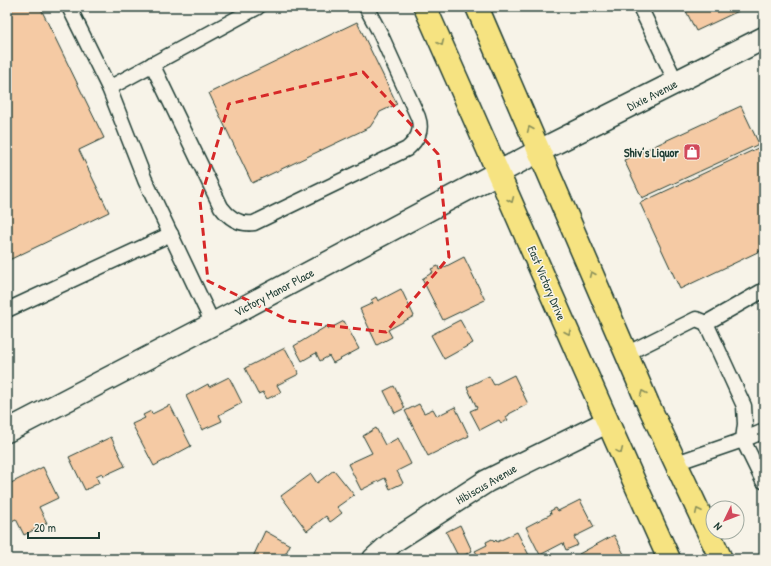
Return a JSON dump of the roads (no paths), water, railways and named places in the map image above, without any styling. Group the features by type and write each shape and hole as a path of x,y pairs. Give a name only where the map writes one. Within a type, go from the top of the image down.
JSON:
{"main road":[{"name":"East Victory Drive","path":"425,7 499,172 607,422 669,559"},
{"path":"477,7 648,404 721,559"}],"street":[{"name":"Dixie Avenue","path":"539,151 764,38"},
{"name":"Victory Manor Place","path":"7,431 213,324 539,151"},
{"name":"Hibiscus Avenue","path":"374,559 394,541 487,481 607,422"}],"lane":[{"path":"69,7 109,88 145,180 213,324"},
{"path":"109,88 258,7"},
{"path":"152,64 220,207 227,215 235,220 242,223 254,223 407,149 414,143 418,136 420,131 418,117 366,7"},
{"path":"488,7 496,50"},
{"path":"640,7 676,82"},
{"path":"7,310 171,234"},
{"path":"706,324 764,290"},
{"path":"626,354 696,319 706,324 744,406 743,440 764,481"},
{"path":"676,463 743,440 764,431"}],"place":[{"name":"Shiv’s Liquor","path":"692,152"}]}
